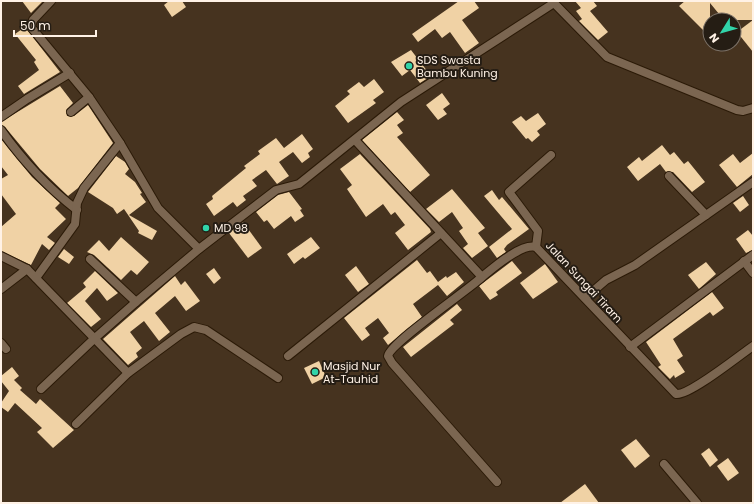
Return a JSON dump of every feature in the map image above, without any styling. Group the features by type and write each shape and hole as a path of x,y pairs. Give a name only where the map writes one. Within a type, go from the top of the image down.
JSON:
{"street":[{"path":"51,1 33,20 31,27 89,97 120,143 158,208 199,249"},
{"path":"41,389 136,302 199,249 276,190 299,184 401,102 553,2 607,57 737,110 743,111 753,108"},
{"path":"1,117 70,73"},
{"path":"71,112 89,97"},
{"path":"1,130 23,160 55,193 77,210"},
{"path":"355,140 482,277"},
{"path":"36,278 75,224 77,203 84,188 120,143"},
{"path":"536,247 538,231 509,192 552,155"},
{"path":"669,176 706,215"},
{"path":"585,298 606,280 635,265 753,182"},
{"path":"288,356 441,233"},
{"name":"Jalan Sungai Tiram","path":"497,482 392,363 388,356 389,352 406,336 460,296 499,263 523,248 536,247 671,390 680,394 710,377 753,346"},
{"path":"630,347 753,255"},
{"path":"1,256 27,268 128,373"},
{"path":"90,259 136,302"},
{"path":"744,261 753,273"},
{"path":"1,289 27,268"},
{"path":"76,424 128,373 181,334 196,327 206,330 278,378"},
{"path":"664,464 698,503"}],"building":[{"path":"22,1 43,1 31,13"},
{"path":"169,1 182,1 186,7 172,17 164,5"},
{"path":"459,1 474,1 479,8 462,20 479,43 465,53 450,32 442,38 435,29 418,42 412,34"},
{"path":"575,1 593,1 597,6 590,11 608,32 598,40 579,21 582,19 576,11 581,8"},
{"path":"685,1 753,1 753,20 742,20 742,12 717,12 710,3 710,12 702,12 702,29 679,6"},
{"path":"753,20 753,52 742,38 742,28"},
{"path":"25,27 60,72 24,94 18,86 39,70 34,62 36,60 15,34"},
{"name":"SDS Swasta Bambu Kuning","path":"411,50 431,76 420,83 410,70 402,76 391,62"},
{"path":"374,79 384,92 373,100 376,103 348,123 335,106 350,94 347,91 359,82 364,87"},
{"path":"60,86 73,103 66,110 67,116 74,116 88,105 113,143 78,188 68,196 40,169 5,127 1,125 1,122"},
{"path":"442,93 450,104 443,109 447,114 438,120 426,105"},
{"path":"397,112 404,120 397,125 403,133 397,137 430,175 410,192 362,140"},
{"path":"538,113 546,124 537,131 540,135 532,142 528,138 526,139 512,122 521,116 526,121"},
{"path":"302,134 313,149 308,153 310,157 302,163 293,152 279,162 289,176 277,184 266,170 252,180 257,186 243,196 246,200 237,207 233,202 214,216 206,204 213,199 212,196 246,168 244,166 260,154 258,151 276,138 284,148"},
{"path":"1,139 32,177 60,203 55,208 66,219 47,237 55,243 49,250 42,244 31,265 1,251 1,227 16,214 1,194 1,179 8,175 1,166"},
{"path":"662,145 670,155 674,152 684,164 688,161 705,182 692,192 673,172 666,172 660,164 638,181 627,167 639,157 642,161"},
{"path":"753,153 753,174 737,187 719,165 733,154 740,163"},
{"path":"360,154 430,229 431,232 408,250 395,233 405,225 395,212 391,215 383,204 366,217 347,189 352,185 340,169"},
{"path":"116,156 125,162 129,169 125,174 135,182 142,193 140,194 146,202 129,215 157,231 152,240 138,233 139,231 124,209 117,214 113,208 88,192"},
{"path":"452,189 485,228 478,233 488,246 472,258 463,248 468,244 459,231 463,228 452,212 439,222 426,209"},
{"path":"492,190 499,200 502,197 529,229 507,245 504,249 506,252 497,258 489,247 512,229 484,196"},
{"path":"289,192 302,209 300,210 304,216 295,222 291,216 274,229 267,220 264,222 256,212 278,195"},
{"path":"743,196 749,205 740,212 733,203"},
{"path":"243,222 262,248 248,258 229,233"},
{"path":"748,230 753,236 753,250 746,253 736,239"},
{"path":"121,237 149,262 137,275 131,270 121,280 94,255 87,252 99,240 109,251"},
{"path":"311,237 320,248 305,259 303,257 294,264 287,254"},
{"path":"64,249 74,257 69,264 58,257"},
{"path":"417,260 427,273 430,271 438,282 446,276 447,278 456,272 464,282 447,296 438,285 413,304 422,317 388,345 383,338 389,333 378,318 365,328 370,335 362,341 344,318"},
{"path":"512,261 522,273 496,292 498,295 490,300 479,286"},
{"path":"706,262 716,274 699,289 688,275"},
{"path":"545,264 558,282 533,299 520,283"},
{"path":"356,266 369,284 358,292 345,275"},
{"path":"214,268 221,278 214,284 206,274"},
{"path":"95,271 118,293 107,301 97,288 85,301 101,319 91,327 67,303 86,287 83,283"},
{"path":"175,276 181,285 185,281 200,301 186,311 175,296 155,313 170,332 159,341 144,321 130,332 142,348 136,353 138,357 128,365 103,339"},
{"path":"712,292 724,308 713,316 710,312 673,339 683,356 677,360 685,372 675,378 674,375 670,379 658,367 661,365 646,342"},
{"path":"457,304 462,310 450,320 454,324 411,357 403,347"},
{"name":"Masjid Nur At-Tauhid","path":"319,361 326,377 312,384 304,368"},
{"path":"12,367 19,376 14,380 22,388 20,390 36,404 40,399 74,430 53,448 37,432 42,428 15,403 8,412 1,407 1,403 9,391 1,381 1,376"},
{"path":"636,439 650,456 635,468 621,450"},
{"path":"709,448 718,460 710,467 701,454"},
{"path":"728,458 739,473 728,481 717,466"},
{"path":"585,484 599,503 560,503"}],"place":[{"name":"SDS Swasta Bambu Kuning","path":"409,66"},
{"name":"MD 98","path":"206,228"},
{"name":"Masjid Nur At-Tauhid","path":"315,372"}]}
